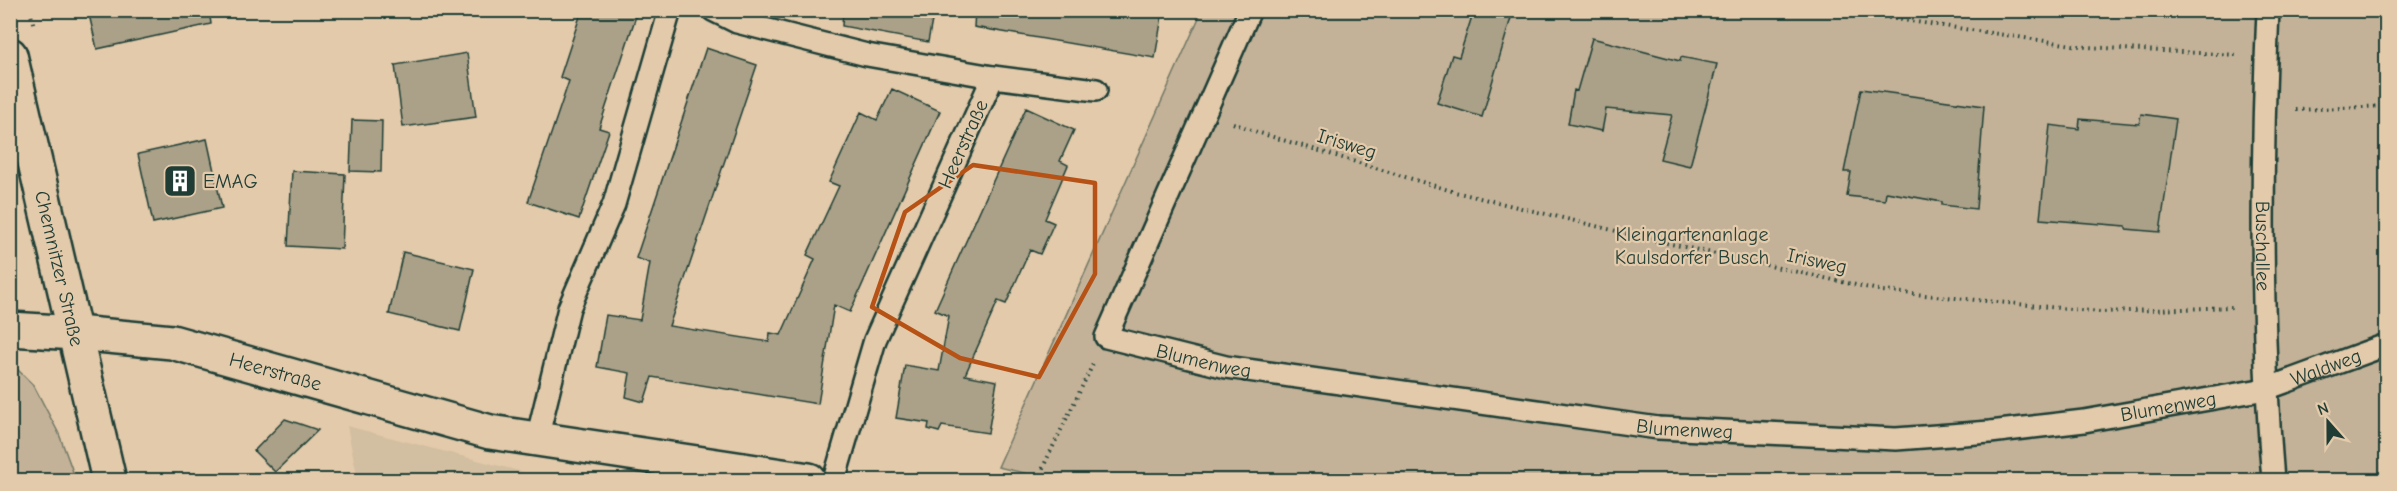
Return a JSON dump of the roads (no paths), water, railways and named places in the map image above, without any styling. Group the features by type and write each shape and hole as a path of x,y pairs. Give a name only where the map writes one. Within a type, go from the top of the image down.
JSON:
{"street":[{"name":"Chemnitzer Straße","path":"10,55 109,480"},
{"name":"Heerstraße","path":"10,329 172,342 490,432 809,480"}],"lane":[{"path":"537,439 569,308 614,204 670,10"},
{"name":"Heerstraße","path":"713,10 736,22 867,55 993,77 875,340 834,480"},
{"name":"Blumenweg","path":"1250,10 1106,337 1226,367 1658,428 1896,439 1990,432 2084,421 2266,389"},
{"name":"Buschallee","path":"2268,10 2264,304 2266,389 2273,480"},
{"path":"993,77 1096,90"},
{"name":"Waldweg","path":"2266,389 2386,345"}],"place":[{"name":"EMAG","path":"180,181"}],"park label":[{"name":"Kleingartenanlage Kaulsdorfer Busch","path":"1692,246"}]}
